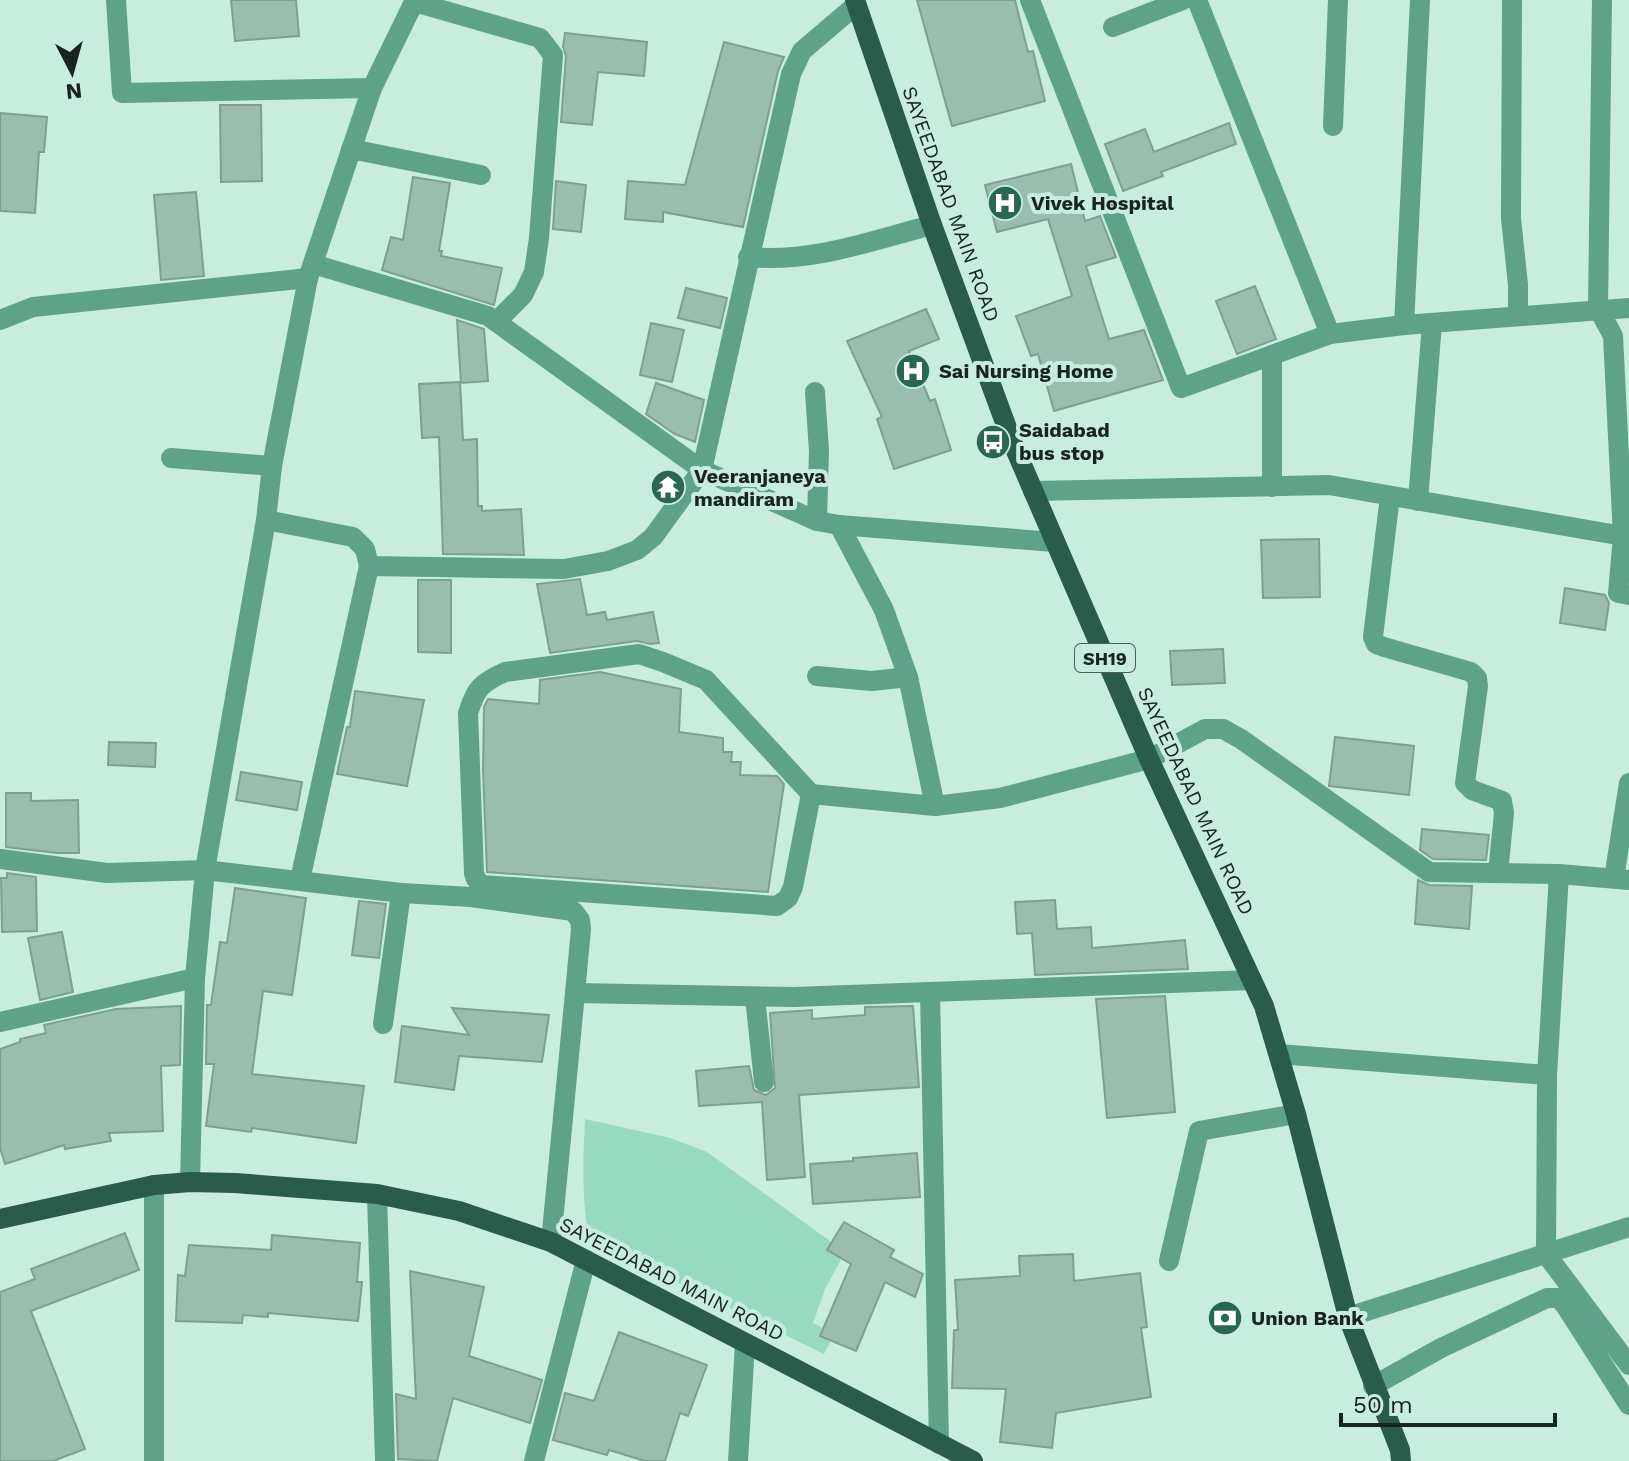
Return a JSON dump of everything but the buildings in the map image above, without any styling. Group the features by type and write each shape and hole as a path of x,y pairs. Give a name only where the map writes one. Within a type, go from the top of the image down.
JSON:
{"main road":[{"name":"SAYEEDABAD MAIN ROAD","path":"855,2 932,225 1033,491 1149,759 1264,1006 1296,1114 1348,1317 1373,1386 1404,1457"},
{"name":"SAYEEDABAD MAIN ROAD","path":"0,1219 154,1185 190,1182 377,1194 459,1211 551,1242 973,1461"}],"street":[{"path":"116,0 122,93 372,88"},
{"path":"1030,0 1181,388 1330,334 1598,308 1629,308"},
{"path":"1113,27 1183,0"},
{"path":"1197,0 1330,334"},
{"path":"1333,126 1338,0"},
{"path":"1404,325 1420,0"},
{"path":"1512,0 1511,218 1518,315"},
{"path":"1602,0 1598,308 1613,336 1625,488 1618,593 1629,595"},
{"path":"190,1182 195,978 205,870 266,520 272,466 311,271 372,88 415,1 540,38 553,55 534,272 523,295 496,322"},
{"path":"369,566 564,569 608,561 637,550 653,537 702,470 791,74 802,51 855,2"},
{"path":"351,149 481,175"},
{"path":"748,257 781,260 813,257 932,225"},
{"path":"0,320 33,307 311,271 488,316 702,470 817,521 1054,542"},
{"path":"1418,501 1432,323"},
{"path":"1272,355 1272,487"},
{"path":"815,392 819,451 817,521"},
{"path":"171,458 272,466"},
{"path":"1033,491 1329,485 1623,536"},
{"path":"1390,496 1373,637 1376,644 1471,672 1477,678 1465,783 1472,790 1502,801 1504,813 1498,873"},
{"path":"266,520 353,537 365,549 369,566 300,880"},
{"path":"839,525 884,610 908,677 935,806"},
{"path":"575,901 482,885 476,879 468,713 475,692 489,679 505,672 639,654 706,680 811,794 935,806 1000,798 1149,759 1205,729 1223,729 1429,872 1559,874 1622,879 1629,783"},
{"path":"817,676 872,681 908,677"},
{"path":"0,859 107,873 205,870 401,893 777,906 788,898 793,887 811,794"},
{"path":"1559,874 1547,1075 1546,1254 1629,1365"},
{"path":"383,1024 401,893"},
{"path":"551,1242 581,929 575,901"},
{"path":"0,1022 195,978"},
{"path":"575,993 755,997 1252,980"},
{"path":"930,993 939,1444"},
{"path":"755,997 764,1082"},
{"path":"1279,1054 1547,1075"},
{"path":"1169,1261 1199,1131 1296,1114"},
{"path":"153,1461 154,1185"},
{"path":"377,1194 385,1461"},
{"path":"1348,1317 1629,1227"},
{"path":"534,1461 586,1260"},
{"path":"1373,1386 1441,1348 1533,1304 1547,1298 1558,1298 1629,1405"},
{"path":"738,1461 745,1344"}],"green space":[{"path":"585,1119 670,1138 707,1152 845,1252 825,1289 813,1323 834,1334 824,1354 594,1242 589,1232 584,1202"}],"place":[{"name":"Vivek Hospital","path":"1005,203"},
{"name":"Sai Nursing Home","path":"913,371"},
{"name":"Saidabad bus stop","path":"993,442"},
{"name":"Veeranjaneya mandiram","path":"668,487"},
{"name":"Union Bank","path":"1225,1318"}]}
